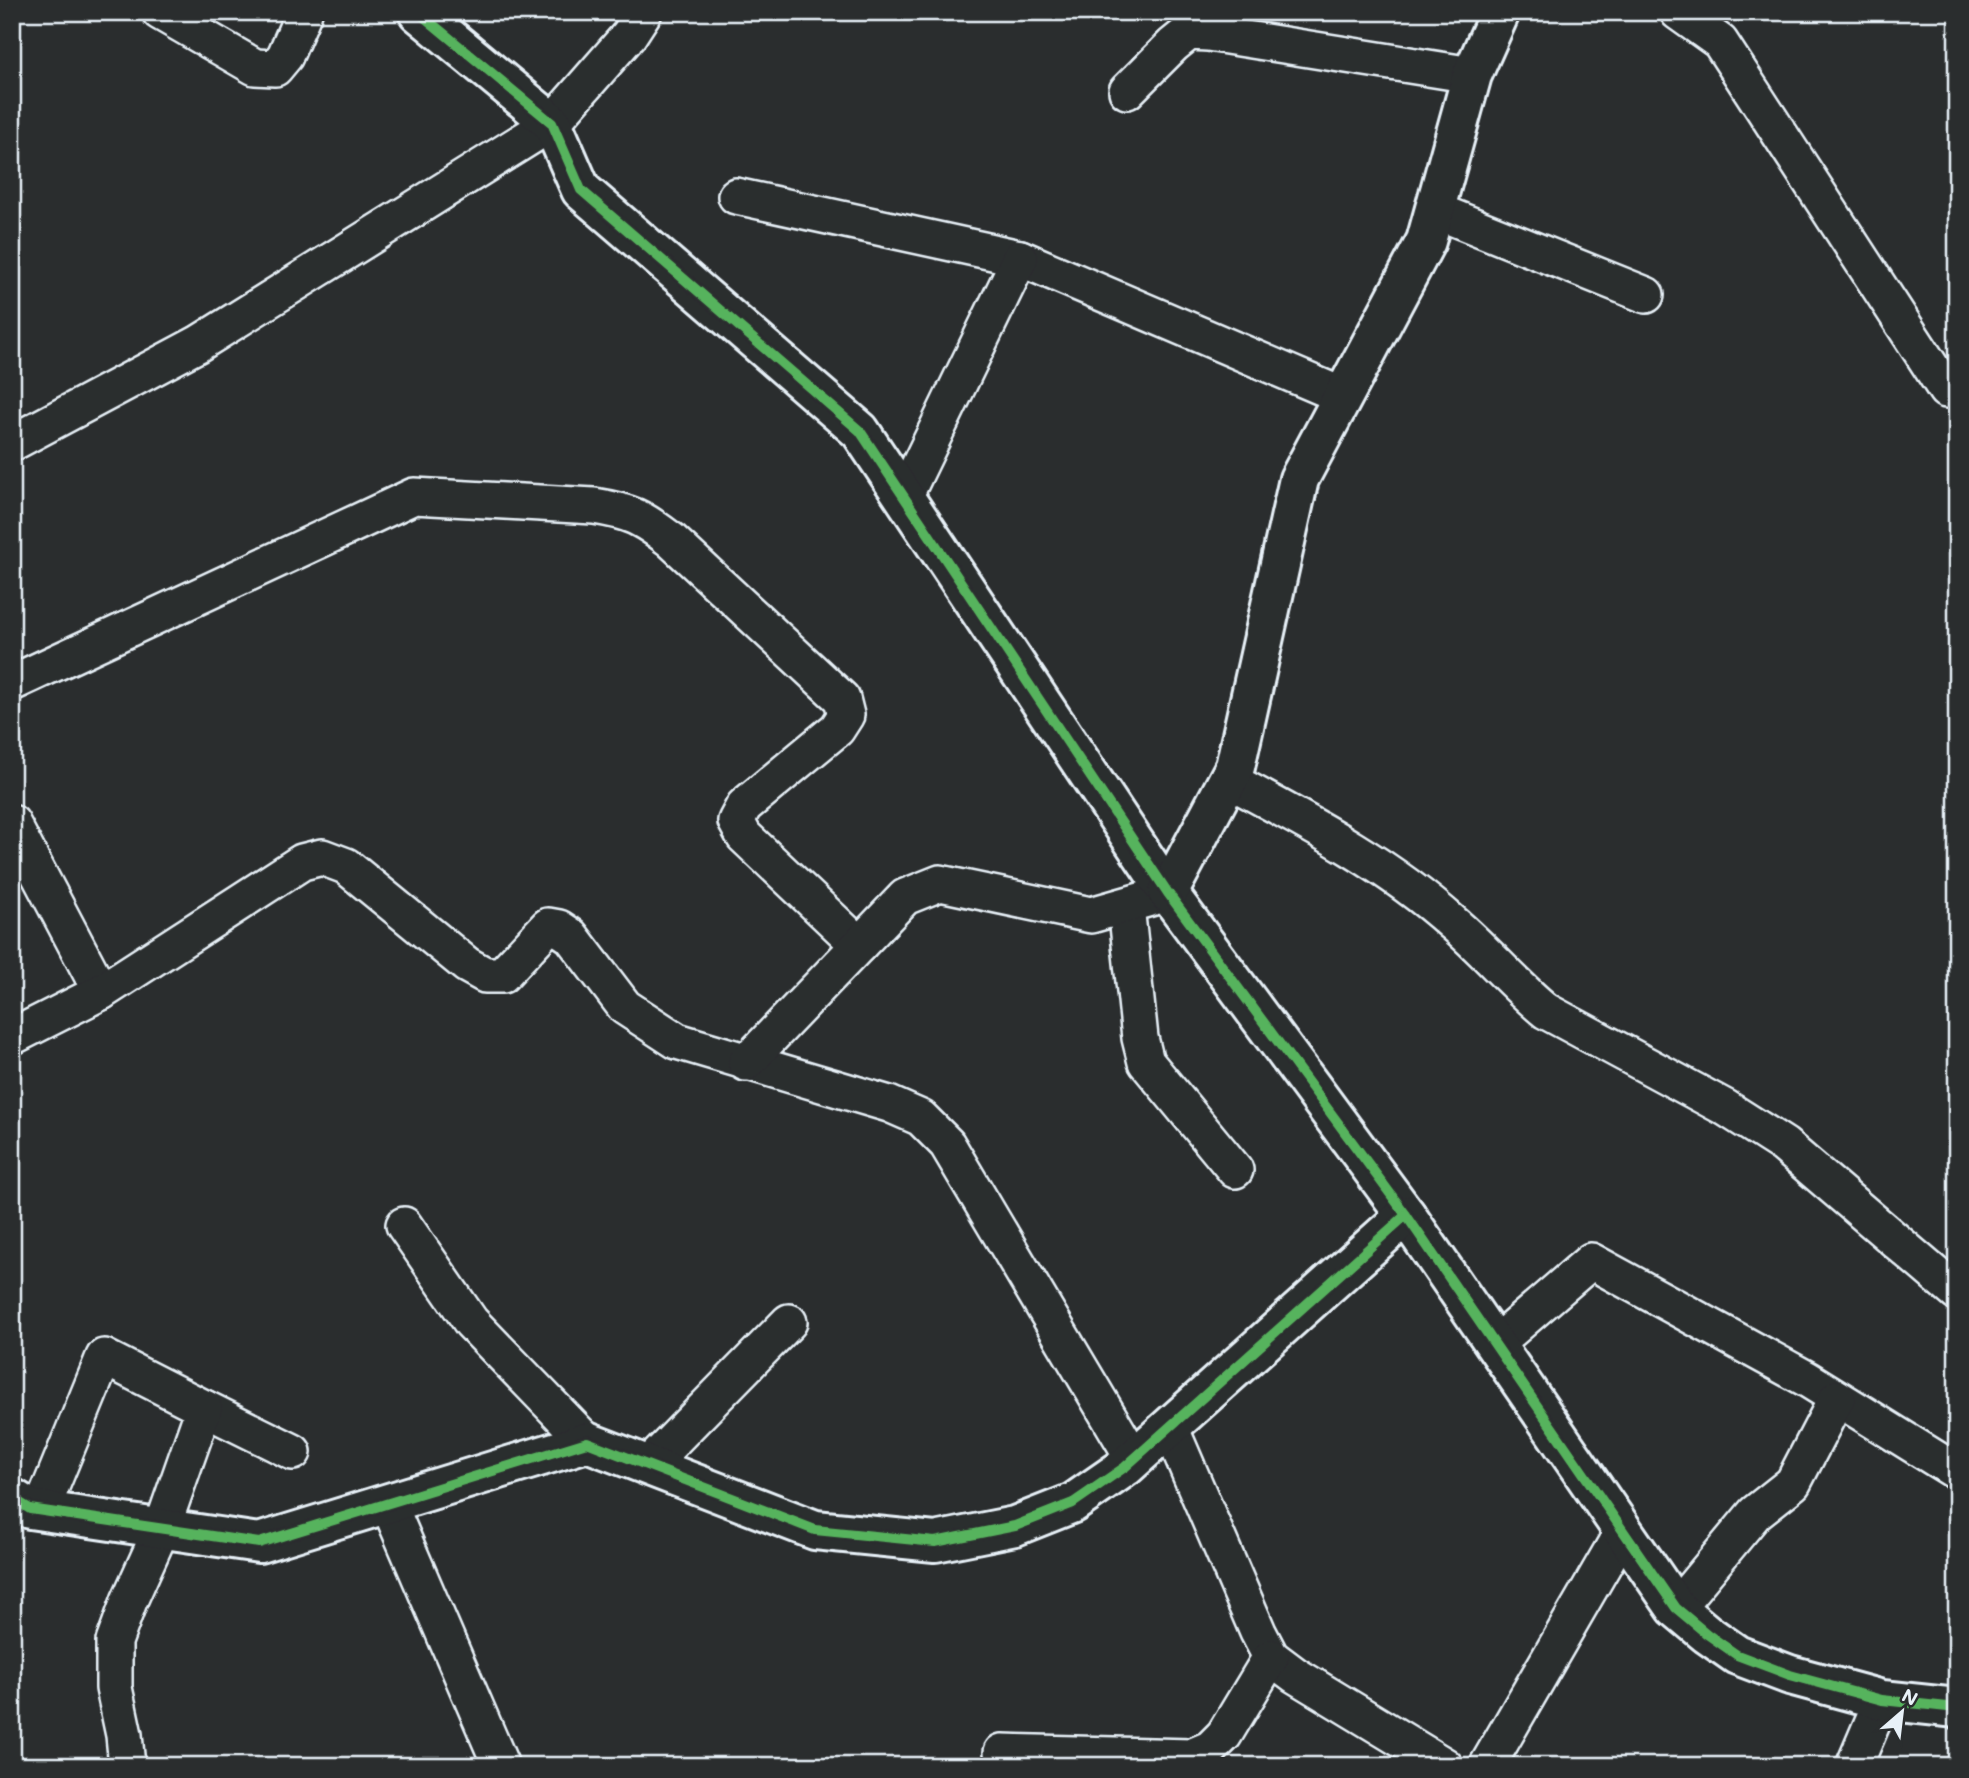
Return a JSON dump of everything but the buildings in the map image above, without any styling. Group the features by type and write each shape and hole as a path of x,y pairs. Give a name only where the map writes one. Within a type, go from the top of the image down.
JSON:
{"street":[{"path":"160,12 255,67 275,68 285,56 303,12"},
{"path":"418,12 552,123 581,190 860,431 1168,893 1406,1215 1676,1608 1737,1655 1790,1675 1882,1700 1957,1708"},
{"path":"12,443 198,344 552,123 629,34 644,12"},
{"path":"746,1063 905,897 940,883 1091,915 1168,893 1236,767 1299,479 1426,241 1472,75 1500,12"},
{"path":"1678,12 1720,42 1946,390"},
{"path":"1127,91 1189,32 1472,75"},
{"path":"736,196 1020,258 1343,396"},
{"path":"1434,210 1646,295"},
{"path":"904,497 1020,258"},
{"path":"12,684 414,496 594,506 621,511 646,520 671,540 842,699 846,716 837,729 744,806 736,821 744,836 859,945"},
{"path":"1229,780 1340,840 1391,874 1454,923 1546,1011 1726,1108 1784,1145 1957,1293"},
{"path":"12,823 102,992"},
{"path":"12,1035 102,992 302,862 322,857 346,866 467,965 485,975 502,975 548,926 559,928 571,936 625,1007 677,1041 889,1104 921,1118 947,1144 1134,1459"},
{"path":"1126,906 1140,1038 1146,1062 1235,1170"},
{"path":"404,1225 471,1322 587,1442 815,1530 935,1542 1015,1526 1073,1503 1134,1459 1406,1215"},
{"path":"1495,1344 1591,1261 1807,1379 1957,1472"},
{"path":"648,1466 789,1322"},
{"path":"293,1452 103,1357 27,1504 259,1543 587,1442"},
{"path":"1676,1608 1755,1513 1793,1483 1838,1398"},
{"path":"127,1766 124,1735 114,1688 114,1642 162,1528 204,1408"},
{"path":"1170,1427 1271,1657 1295,1675 1446,1766"},
{"path":"388,1503 501,1766"},
{"path":"1487,1766 1623,1531"},
{"path":"1002,1752 1191,1757 1210,1749 1224,1735 1271,1657"},
{"path":"1854,1766 1882,1700"}],"cycle path":[{"path":"418,12 552,123 581,190 860,431 1168,893 1406,1215 1676,1608 1737,1655 1790,1675 1882,1700 1957,1708"},
{"path":"12,1498 30,1509 259,1543 587,1442 815,1530 935,1542 1015,1526 1073,1503 1125,1467 1406,1215"}]}
